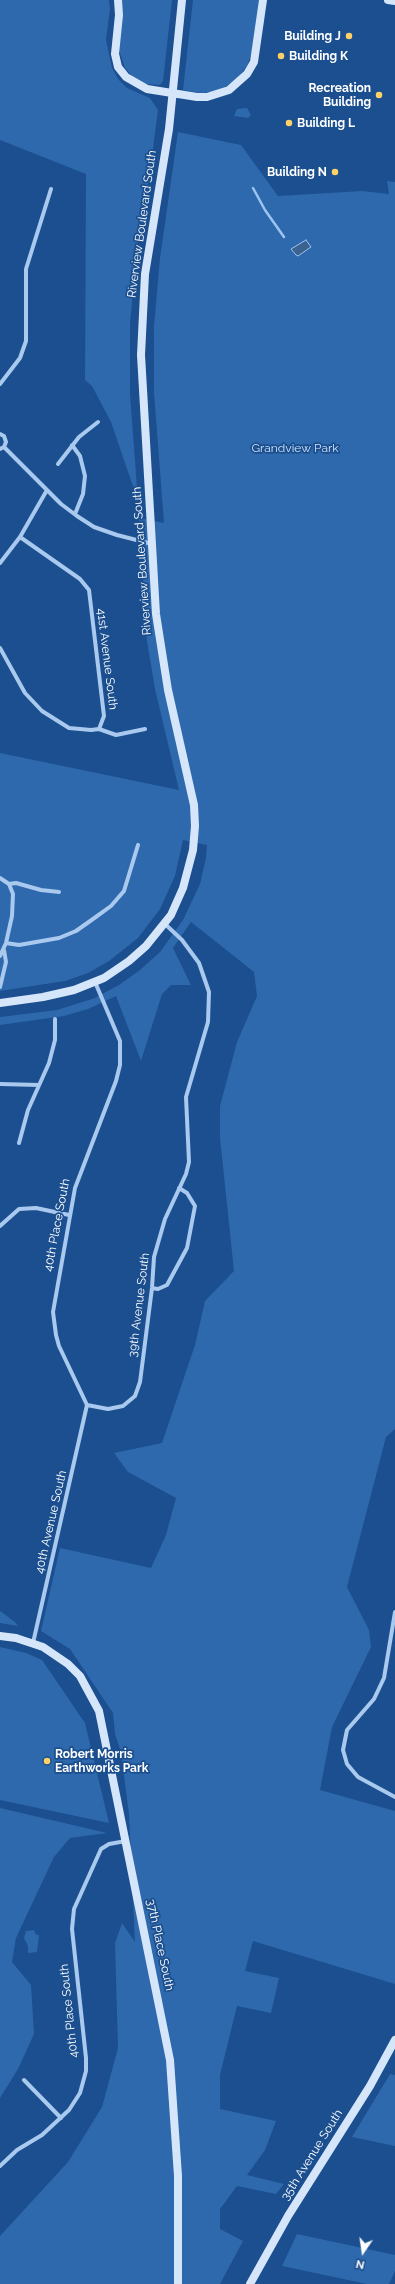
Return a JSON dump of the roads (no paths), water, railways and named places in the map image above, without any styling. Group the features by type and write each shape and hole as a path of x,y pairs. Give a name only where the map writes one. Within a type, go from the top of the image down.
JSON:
{"street":[{"path":"118,0 119,15 115,54 118,67 126,77 140,87 172,94 207,97 229,90 242,80 254,62 263,0"},
{"name":"Riverview Boulevard South","path":"0,1003 44,997 95,982 133,957 165,924 176,905 187,878 193,850 196,826 191,792 161,652 152,544 141,355 145,274 172,94 182,0"},
{"path":"388,0 395,1"},
{"path":"0,384 20,358 26,341 26,269 51,189"},
{"path":"58,464 72,445 98,422"},
{"path":"0,434 5,439 2,448 75,514 94,527 117,535 152,544"},
{"path":"72,445 80,456 85,476 83,494 75,514"},
{"path":"0,563 20,537 47,490"},
{"name":"41st Avenue South","path":"20,537 80,579 89,590 104,716 99,729"},
{"path":"0,648 25,693 42,711 69,728 91,730 99,729 116,735 145,729"},
{"path":"6,943 19,945 59,938 76,931 111,906 124,891 138,845"},
{"path":"0,878 8,884 13,894 13,906 6,943 0,956"},
{"path":"8,884 16,882 41,890 59,892"},
{"name":"39th Avenue South","path":"87,1405 108,1409 123,1406 135,1396 140,1382 152,1288 153,1264 157,1246 165,1219 186,1174 189,1162 186,1097 205,1034 210,1005 206,981 198,963 182,940 165,924"},
{"path":"0,987 6,962 4,950"},
{"name":"40th Place South","path":"87,1405 59,1346 54,1322 54,1302 69,1215 82,1167 116,1081 120,1065 120,1042 95,982"},
{"path":"19,1143 28,1110 52,1052 56,1031 55,1019"},
{"path":"0,1084 39,1086"},
{"path":"152,1288 158,1289 167,1285 187,1248 194,1206 187,1193 179,1188"},
{"path":"0,1226 19,1209 36,1208 69,1215"},
{"name":"40th Avenue South","path":"34,1644 87,1405"},
{"path":"395,1612 384,1678 374,1699 347,1730 343,1750 347,1764 358,1777 395,1797"},
{"path":"0,1636 16,1638 34,1644"},
{"name":"37th Place South","path":"34,1644 68,1664 80,1676 99,1711 106,1740 170,2060 178,2176 178,2284"},
{"name":"40th Place South","path":"0,2166 17,2150 42,2135 61,2118 76,2101 83,2084 86,2071 86,2058 72,1929 74,1909 101,1850 109,1844 126,1841"},
{"name":"35th Avenue South","path":"250,2284 288,2216 370,2086 395,2040"},
{"path":"24,2080 61,2118"}],"waterway":[{"path":"253,188 265,210 284,237"}],"place":[{"name":"Building J","path":"349,36"},
{"name":"Building K","path":"281,56"},
{"name":"Recreation Building","path":"379,95"},
{"name":"Building L","path":"289,123"},
{"name":"Building N","path":"335,172"},
{"name":"Robert Morris Earthworks Park","path":"47,1761"}],"park label":[{"name":"Grandview Park","path":"295,448"}]}
